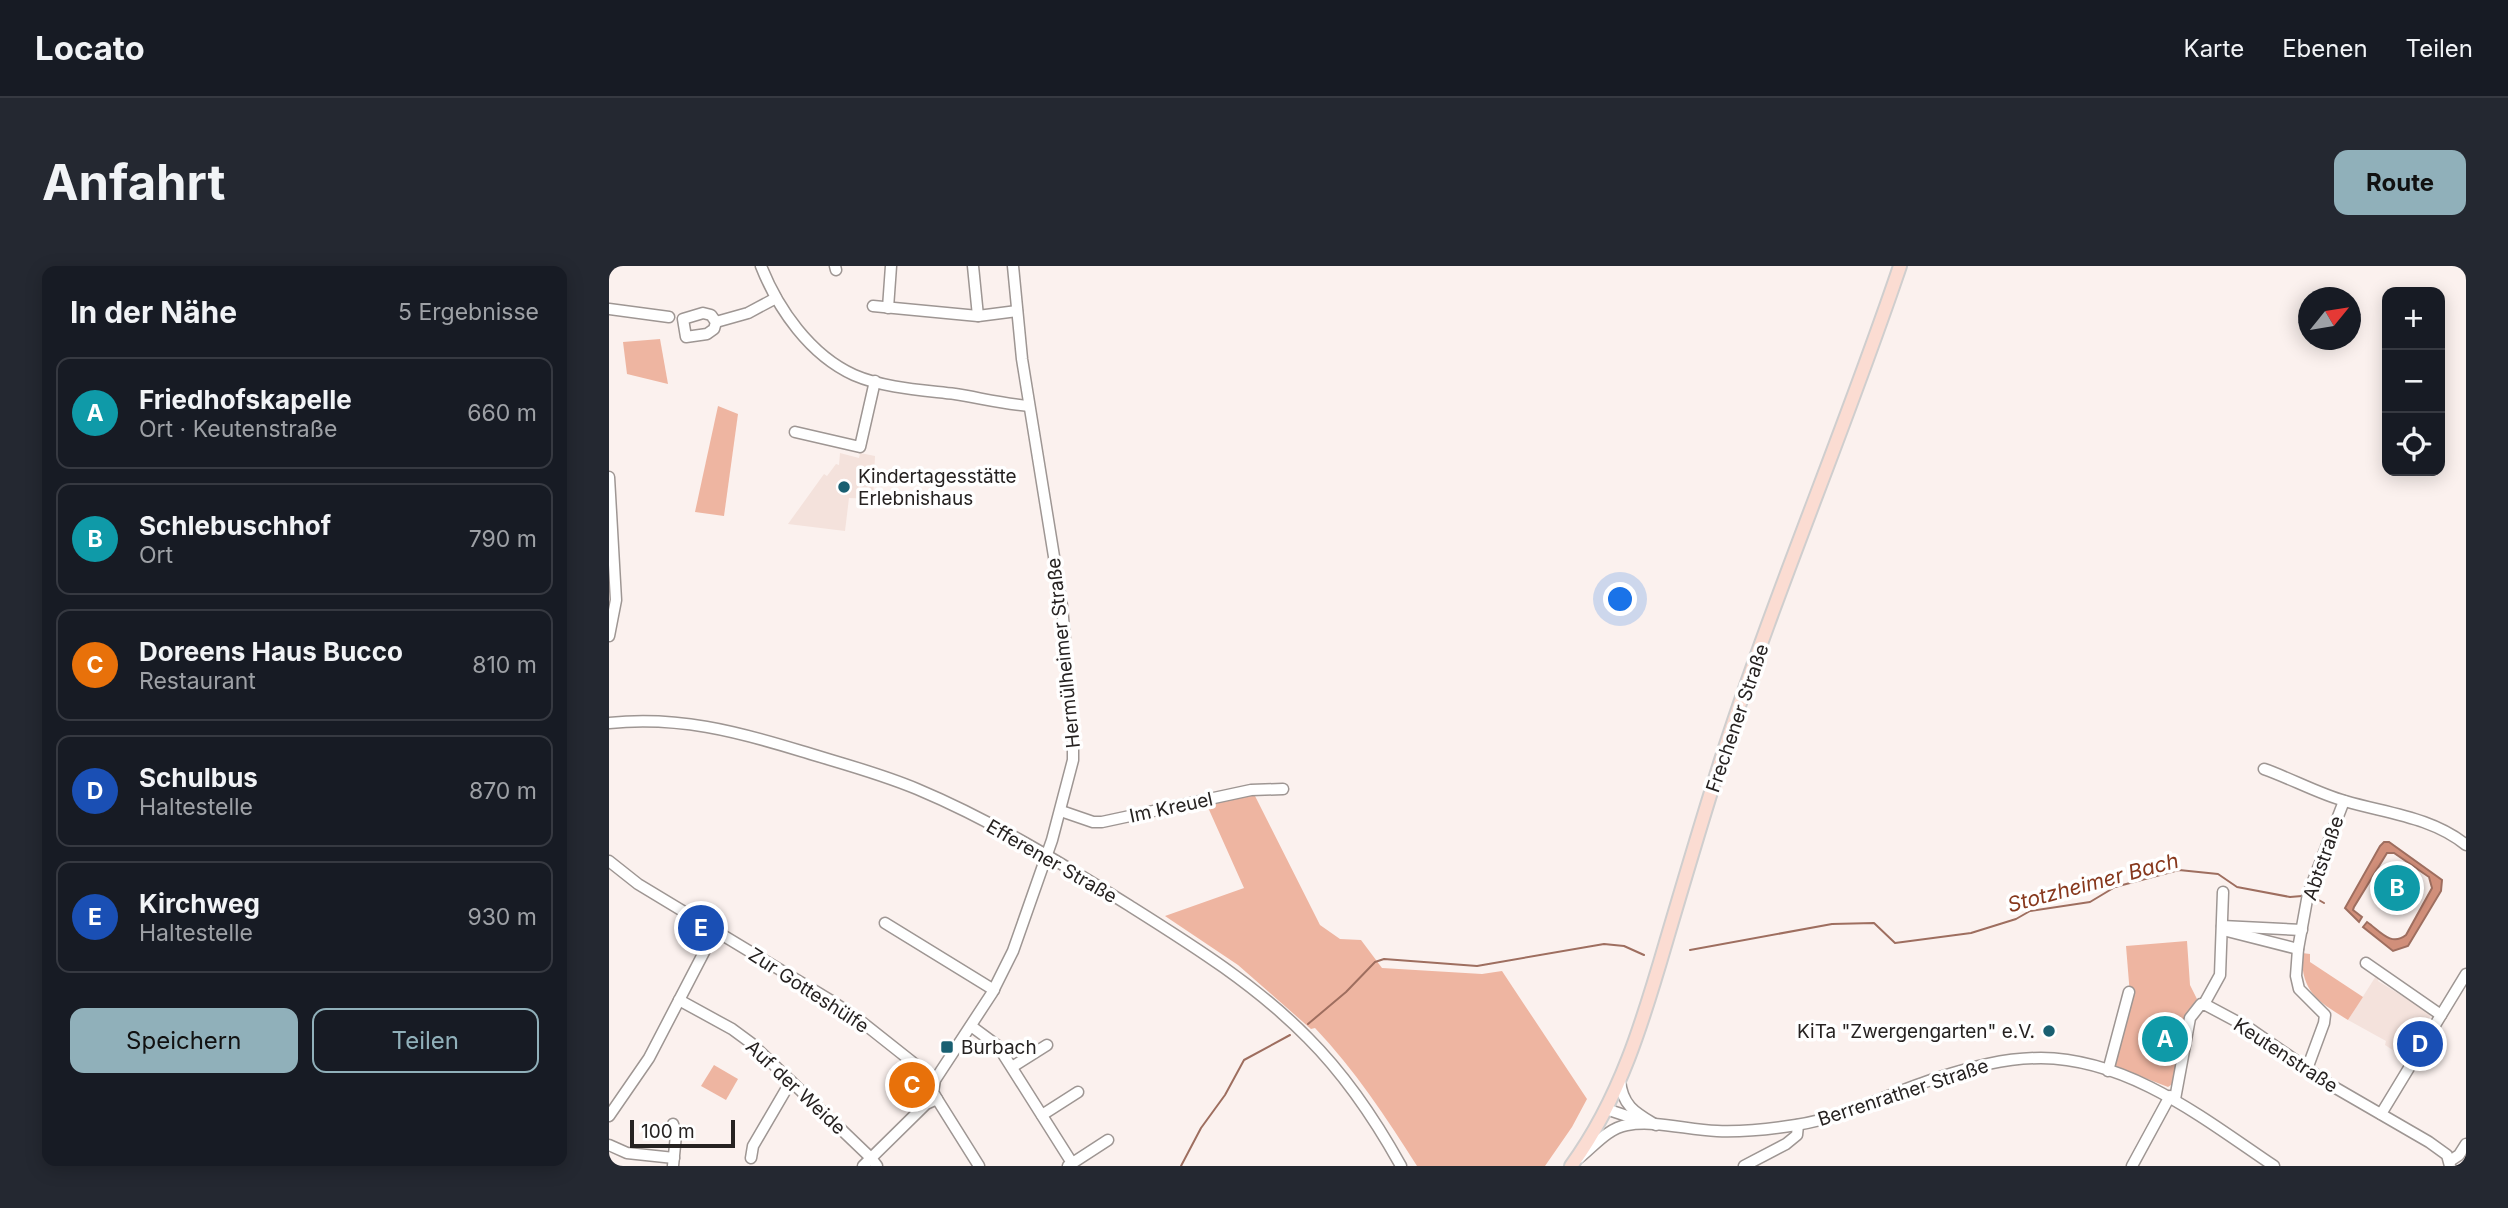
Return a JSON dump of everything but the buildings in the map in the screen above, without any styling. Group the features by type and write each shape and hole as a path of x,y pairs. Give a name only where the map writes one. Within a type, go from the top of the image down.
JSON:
{"main road":[{"name":"Frechener Straße","path":"1573,1163 1606,1109 1646,1012 1687,870 1740,705 1852,405 1900,266"}],"street":[{"path":"761,266 776,298 810,342 831,362 856,376 1029,407"},
{"path":"888,308 891,266"},
{"path":"973,266 978,316"},
{"name":"Hermülheimer Straße","path":"935,1080 994,990 1013,951 1061,811 1073,760 1073,732 1059,585 1021,359 1013,266"},
{"path":"716,322 748,313 776,298"},
{"path":"873,306 978,316 1017,311"},
{"path":"609,309 669,317"},
{"path":"795,432 860,447 876,381"},
{"path":"609,477 616,600 609,636"},
{"name":"Efferener Straße","path":"609,723 675,722 707,725 758,738 911,786 960,808 1046,855 1185,940 1270,1002 1329,1061 1371,1117 1401,1166"},
{"path":"2264,769 2344,801 2370,806 2441,829 2466,845"},
{"name":"Im Kreuel","path":"1061,811 1093,822 1102,822 1251,790 1283,789"},
{"name":"Abtstraße","path":"2307,1069 2325,1015 2299,989 2298,949 2311,883 2344,801"},
{"name":"Zur Gotteshülfe","path":"609,861 638,884 857,1018 935,1080"},
{"path":"2132,1166 2173,1098 2190,1018 2201,1004 2204,1004 2220,975 2223,892"},
{"path":"885,923 994,990"},
{"path":"2223,928 2302,930"},
{"path":"2223,928 2298,949"},
{"path":"609,1116 649,1058 715,931"},
{"path":"2366,963 2441,1015"},
{"path":"2381,1114 2466,974"},
{"path":"2108,1070 2129,992"},
{"name":"Auf der Weide","path":"679,1000 732,1029 751,1043 874,1162"},
{"name":"Keutenstraße","path":"2204,1004 2249,1028 2307,1069 2429,1142 2447,1155 2450,1164"},
{"path":"971,1026 993,1041 1012,1067 1070,1165 1108,1140"},
{"path":"1012,1067 1047,1045"},
{"name":"Berrenrather Straße","path":"1573,1163 1611,1131 1627,1125 1720,1131 1798,1125 1838,1115 1932,1079 1990,1063 2052,1058 2090,1064 2173,1098 2274,1166"},
{"path":"935,1080 933,1092 979,1166"},
{"name":"Berrenrather Straße","path":"1620,1080 1627,1105 1657,1125"},
{"path":"751,1158 753,1146 792,1081"},
{"path":"1042,1115 1078,1092"},
{"path":"863,1166 874,1162 926,1104 937,1099"},
{"name":"Berrenrather Straße","path":"1606,1109 1657,1125"},
{"path":"609,1145 627,1153 674,1162 676,1135 673,1124"},
{"name":"Berrenrather Straße","path":"1745,1166 1786,1144 1797,1135 1798,1125"},
{"path":"2450,1164 2466,1144"}],"shaded area":[{"path":"660,339 668,384 627,374 623,342"},
{"path":"718,406 738,414 724,516 695,512"},
{"name":"Kindertagesstätte Erlebnishaus","path":"840,453 859,458 860,453 875,456 873,499 849,498 845,531 788,524 824,474 827,476 836,464 839,465"},
{"path":"1253,792 1320,925 1340,939 1361,940 1382,968 1482,974 1502,971 1587,1099 1572,1127 1545,1166 1417,1166 1369,1094 1315,1028 1311,1029 1238,965 1165,916 1244,888 1206,803"},
{"path":"2384,842 2389,842 2442,880 2441,891 2408,946 2393,951 2363,927 2367,922 2390,939 2406,935 2432,888 2429,877 2394,853 2387,853 2354,907 2353,910 2362,917 2359,922 2345,908"},
{"path":"2187,941 2190,985 2197,999 2185,1017 2174,1083 2168,1087 2114,1066 2130,995 2126,946"},
{"path":"2302,953 2310,954 2310,962 2363,997 2348,1020 2313,994 2304,977"},
{"path":"2376,976 2378,981 2430,1013 2405,1058 2385,1045 2386,1041 2348,1020"},
{"path":"714,1065 738,1079 726,1100 701,1086"}],"waterway":[{"name":"Stotzheimer Bach","path":"1690,950 1832,924 1874,923 1895,943 1971,933 2016,919 2030,911 2090,902 2115,887 2179,870 2218,874 2237,887 2290,897 2302,896"},
{"name":"Stotzheimer Bach","path":"2312,896 2324,903"},
{"name":"Stotzheimer Bach","path":"1308,1024 1346,992 1375,962 1384,959 1477,966 1604,944 1624,946 1644,955"},
{"name":"Stotzheimer Bach","path":"1181,1166 1201,1128 1225,1095 1244,1060 1290,1035"}],"place":[{"name":"Kindertagesstätte Erlebnishaus","path":"844,487"},
{"name":"Schlebuschhof","path":"2397,888"},
{"name":"Kirchweg","path":"701,928"},
{"name":"KiTa \"Zwergengarten\" e.V.","path":"2049,1031"},
{"name":"Friedhofskapelle","path":"2165,1039"},
{"name":"Schulbus","path":"2420,1044"},
{"name":"Burbach","path":"947,1047"},
{"name":"Doreens Haus Bucco","path":"912,1085"}]}
